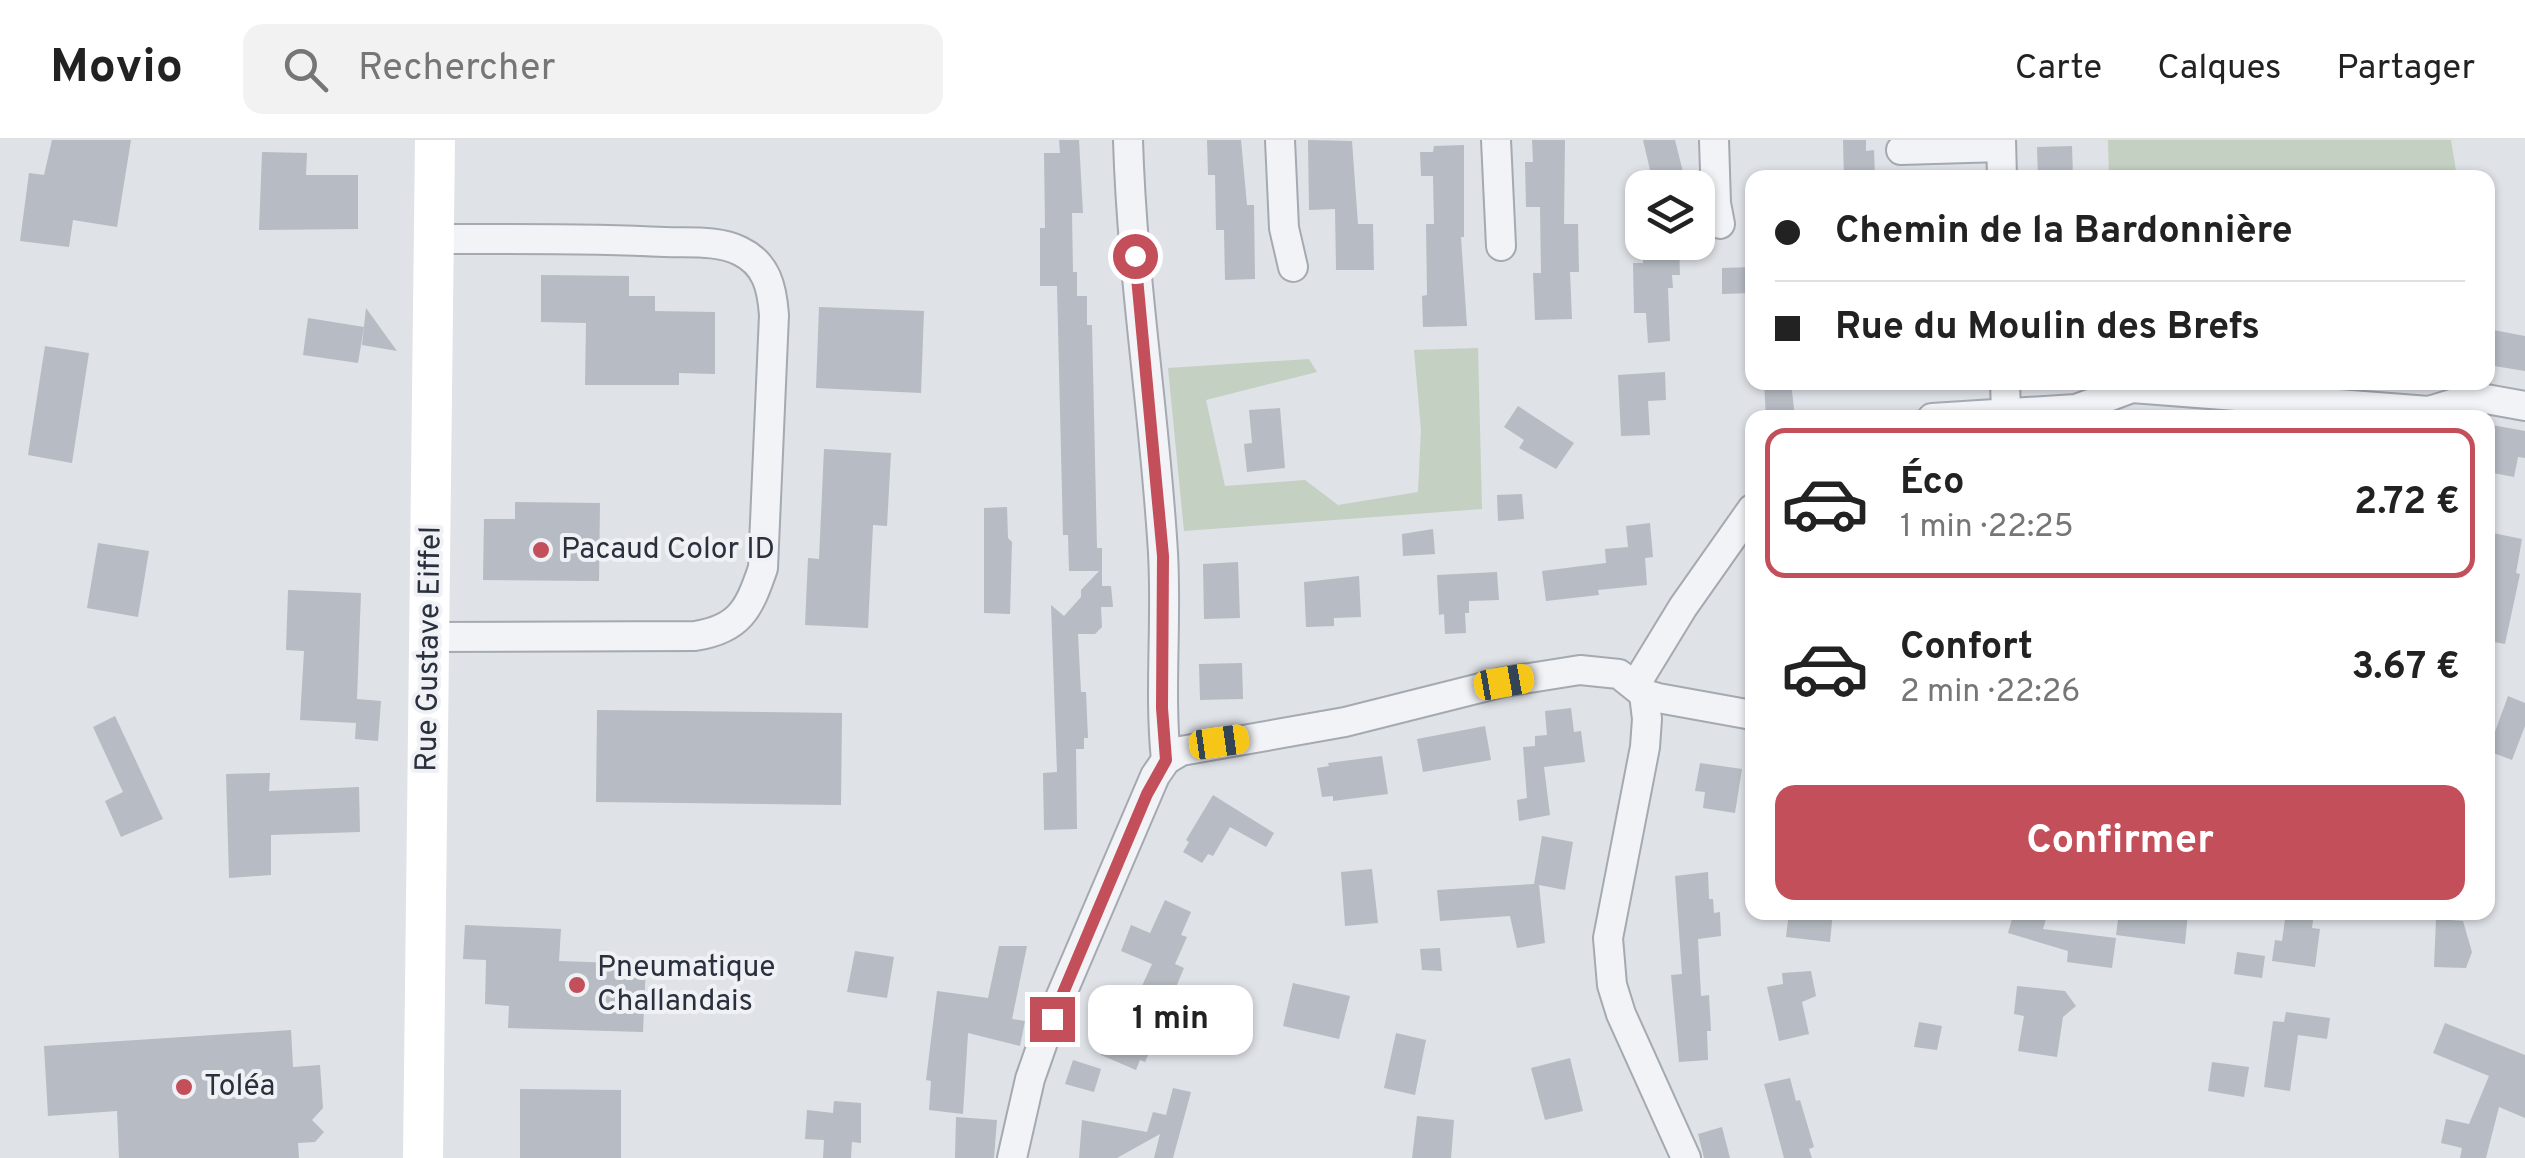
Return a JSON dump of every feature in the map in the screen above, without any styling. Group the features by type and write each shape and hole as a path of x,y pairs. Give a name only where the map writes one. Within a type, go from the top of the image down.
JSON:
{"street":[{"name":"Rue Gustave Eiffel","path":"424,1158 436,140"},
{"path":"1128,140 1163,556 1162,708 1166,760"},
{"path":"1280,140 1284,228 1293,267"},
{"path":"1496,140 1501,246"},
{"path":"1714,140 1720,224"},
{"path":"1902,150 2001,143 2002,170"},
{"path":"430,638 695,636 718,632 738,620 752,600 763,568 774,315 772,288 761,266 742,252 717,244 435,239"},
{"path":"2053,410 2076,409 2127,390"},
{"path":"2158,390 2416,410"},
{"path":"2432,410 2475,397 2525,406"},
{"path":"1686,1158 1621,1014 1610,969 1608,938 1645,747 1640,689 1683,607 1745,518"},
{"path":"1012,1158 1030,1079 1052,1019 1151,785 1166,760 1200,745 1345,722 1548,674 1608,670 1640,689 1745,714"}],"green space":[{"path":"2108,140 2451,140 2456,170 2109,170"},
{"path":"1478,348 1482,509 1184,531 1168,368 1309,359 1317,372 1206,400 1225,486 1305,480 1338,505 1418,492 1421,430 1414,350"}],"building":[{"path":"52,140 131,140 117,227 73,220 69,247 20,241 29,173 44,175"},
{"path":"1059,140 1079,140 1083,213 1072,213 1073,272 1077,272 1077,296 1087,296 1087,325 1092,325 1097,548 1102,548 1102,586 1111,586 1113,607 1101,607 1102,627 1095,634 1078,634 1088,738 1084,738 1084,749 1076,749 1077,829 1044,830 1043,773 1057,772 1051,605 1064,616 1099,571 1069,571 1068,535 1063,535 1057,286 1040,286 1040,228 1045,228 1044,153 1060,153"},
{"path":"1207,140 1241,140 1247,205 1254,205 1255,279 1225,280 1224,230 1216,230 1215,175 1208,175"},
{"path":"1308,140 1352,141 1358,224 1373,224 1374,270 1336,270 1335,209 1309,210"},
{"path":"1532,140 1565,140 1564,224 1578,224 1579,272 1570,272 1572,319 1535,320 1533,273 1541,273 1540,207 1526,207 1525,162 1533,162"},
{"path":"1643,140 1675,140 1682,170 1650,170"},
{"path":"1843,140 1866,140 1866,151 1874,150 1875,170 1844,170"},
{"path":"1464,145 1461,237 1467,326 1423,327 1422,296 1427,295 1426,224 1434,224 1433,176 1421,176 1420,152 1433,152 1434,146"},
{"path":"2072,146 2073,170 2038,170 2037,147"},
{"path":"262,152 307,153 306,175 358,175 358,229 259,230"},
{"path":"1680,260 1680,275 1672,275 1673,288 1668,288 1670,341 1648,343 1646,313 1634,313 1633,263"},
{"path":"1745,267 1745,293 1722,294 1722,268"},
{"path":"541,275 629,276 629,296 655,296 655,311 715,312 715,374 679,373 679,385 585,385 586,323 541,322"},
{"path":"819,307 924,311 921,393 816,388"},
{"path":"366,308 397,351 362,345"},
{"path":"308,318 364,327 358,363 303,355"},
{"path":"2495,330 2525,336 2525,371 2495,366"},
{"path":"45,346 89,353 72,463 28,455"},
{"path":"1665,372 1666,400 1648,401 1650,435 1621,436 1618,375"},
{"path":"1764,390 1792,390 1794,410 1766,410"},
{"path":"1518,406 1574,443 1556,469 1519,448 1524,440 1504,427"},
{"path":"1280,408 1285,468 1247,472 1244,444 1252,443 1249,410"},
{"path":"2495,426 2525,431 2525,458 2518,457 2514,477 2495,473"},
{"path":"824,449 891,453 887,526 873,525 868,628 805,625 808,558 819,559"},
{"path":"1522,494 1524,519 1498,521 1497,495"},
{"name":"Pacaud Color ID","path":"515,502 600,503 599,581 483,580 484,519 515,519"},
{"path":"1007,507 1008,538 1012,542 1010,614 984,613 984,508"},
{"path":"1650,523 1653,557 1645,558 1647,585 1546,601 1542,571 1606,563 1605,549 1628,547 1626,526"},
{"path":"1433,529 1435,554 1403,556 1402,534"},
{"path":"2495,533 2522,539 2516,573 2520,574 2505,644 2495,642"},
{"path":"98,543 149,551 138,617 87,608"},
{"path":"1238,562 1240,618 1204,619 1203,564"},
{"path":"1497,572 1499,600 1469,601 1466,633 1445,634 1444,614 1439,615 1437,575"},
{"path":"1359,576 1361,617 1334,618 1334,626 1306,627 1304,582"},
{"path":"288,590 361,593 357,699 381,701 378,741 355,739 356,723 300,720 304,651 286,650"},
{"path":"1242,663 1243,699 1200,700 1199,664"},
{"path":"2508,696 2525,703 2525,726 2512,760 2495,754 2495,732"},
{"path":"1571,708 1574,732 1581,731 1585,762 1544,767 1550,815 1519,821 1517,800 1527,798 1523,747 1535,746 1535,736 1547,735 1545,711"},
{"path":"597,710 842,713 841,805 596,802"},
{"path":"115,716 163,819 121,837 105,801 123,792 93,727"},
{"path":"1485,726 1491,760 1423,772 1417,739"},
{"path":"1382,756 1388,794 1333,801 1333,796 1322,797 1317,768"},
{"path":"1700,763 1742,769 1735,813 1703,808 1705,792 1695,791"},
{"path":"270,773 269,791 359,787 360,832 271,835 271,875 229,878 226,774"},
{"path":"1213,795 1274,833 1266,847 1230,827 1213,856 1208,854 1202,863 1183,852"},
{"path":"1542,836 1573,842 1565,890 1539,885 1545,943 1517,948 1510,916 1440,921 1437,890 1534,884"},
{"path":"1372,869 1378,923 1345,926 1341,872"},
{"path":"1708,872 1709,899 1713,899 1714,913 1720,912 1721,936 1698,939 1701,996 1709,995 1708,1060 1679,1062 1671,975 1682,974 1675,876"},
{"path":"1165,900 1191,912 1181,935 1187,937 1175,964 1184,968 1168,1006 1172,1008 1161,1031 1168,1034 1160,1052 1151,1048 1136,1070 1101,1055 1108,1039 1120,1034 1152,964 1121,951 1131,925 1150,933"},
{"path":"1788,920 1832,920 1830,942 1786,937"},
{"path":"2012,920 2046,920 2043,929 2116,938 2112,968 2067,962 2068,951 2008,933"},
{"path":"2118,920 2187,920 2185,944 2116,935"},
{"path":"2285,920 2313,920 2312,928 2320,929 2315,967 2272,961 2275,940 2282,941"},
{"path":"2436,920 2463,921 2472,952 2466,968 2434,967"},
{"name":"Pneumatique Challandais","path":"465,925 561,929 559,961 646,964 643,1032 508,1028 509,1006 485,1004 486,960 463,959"},
{"path":"999,946 1027,946 1012,1019 1025,1021 1020,1046 968,1033 963,1114 929,1110 931,1081 926,1080 937,991 988,998"},
{"path":"1440,948 1442,971 1422,970 1420,949"},
{"path":"855,951 894,957 887,998 847,992"},
{"path":"2237,952 2265,956 2262,978 2234,974"},
{"path":"1811,971 1816,996 1802,1002 1809,1034 1779,1041 1767,987 1783,984 1782,973"},
{"path":"1293,983 1350,996 1339,1039 1283,1026"},
{"path":"2017,986 2065,991 2076,1006 2063,1017 2057,1057 2018,1051 2024,1016 2014,1014"},
{"path":"2286,1012 2330,1018 2327,1039 2298,1035 2290,1091 2264,1087 2273,1021 2284,1022"},
{"path":"1919,1022 1942,1026 1937,1050 1914,1047"},
{"path":"2445,1023 2525,1055 2525,1118 2499,1107 2486,1158 2460,1158 2462,1148 2441,1143 2446,1119 2469,1124 2489,1076 2433,1053"},
{"name":"Toléa","path":"291,1030 293,1067 320,1065 323,1108 312,1120 324,1132 315,1142 298,1143 299,1158 119,1158 117,1111 48,1116 44,1046"},
{"path":"1396,1033 1426,1040 1415,1095 1384,1088"},
{"path":"1570,1058 1583,1111 1545,1120 1531,1068"},
{"path":"1073,1060 1101,1069 1094,1092 1065,1084"},
{"path":"2212,1062 2249,1067 2244,1097 2208,1091"},
{"path":"1790,1078 1814,1147 1809,1149 1812,1158 1784,1158 1764,1084"},
{"path":"1173,1088 1191,1092 1173,1158 1154,1158 1160,1134 1117,1158 1079,1158 1082,1120 1147,1132 1153,1112 1166,1115"},
{"path":"520,1089 621,1090 621,1158 520,1158"},
{"path":"834,1101 861,1103 861,1143 852,1142 851,1158 823,1158 824,1140 805,1139 807,1110 833,1113"},
{"path":"1417,1116 1454,1120 1451,1158 1412,1158"},
{"path":"956,1117 997,1120 994,1158 955,1158"},
{"path":"1722,1127 1730,1158 1704,1158 1698,1134"}],"place":[{"name":"Pacaud Color ID","path":"541,550"},
{"name":"Pneumatique Challandais","path":"577,985"},
{"name":"Toléa","path":"184,1087"}],"route":[{"path":"1052,1019 1147,794 1166,760 1162,708 1163,556 1135,256"}]}
